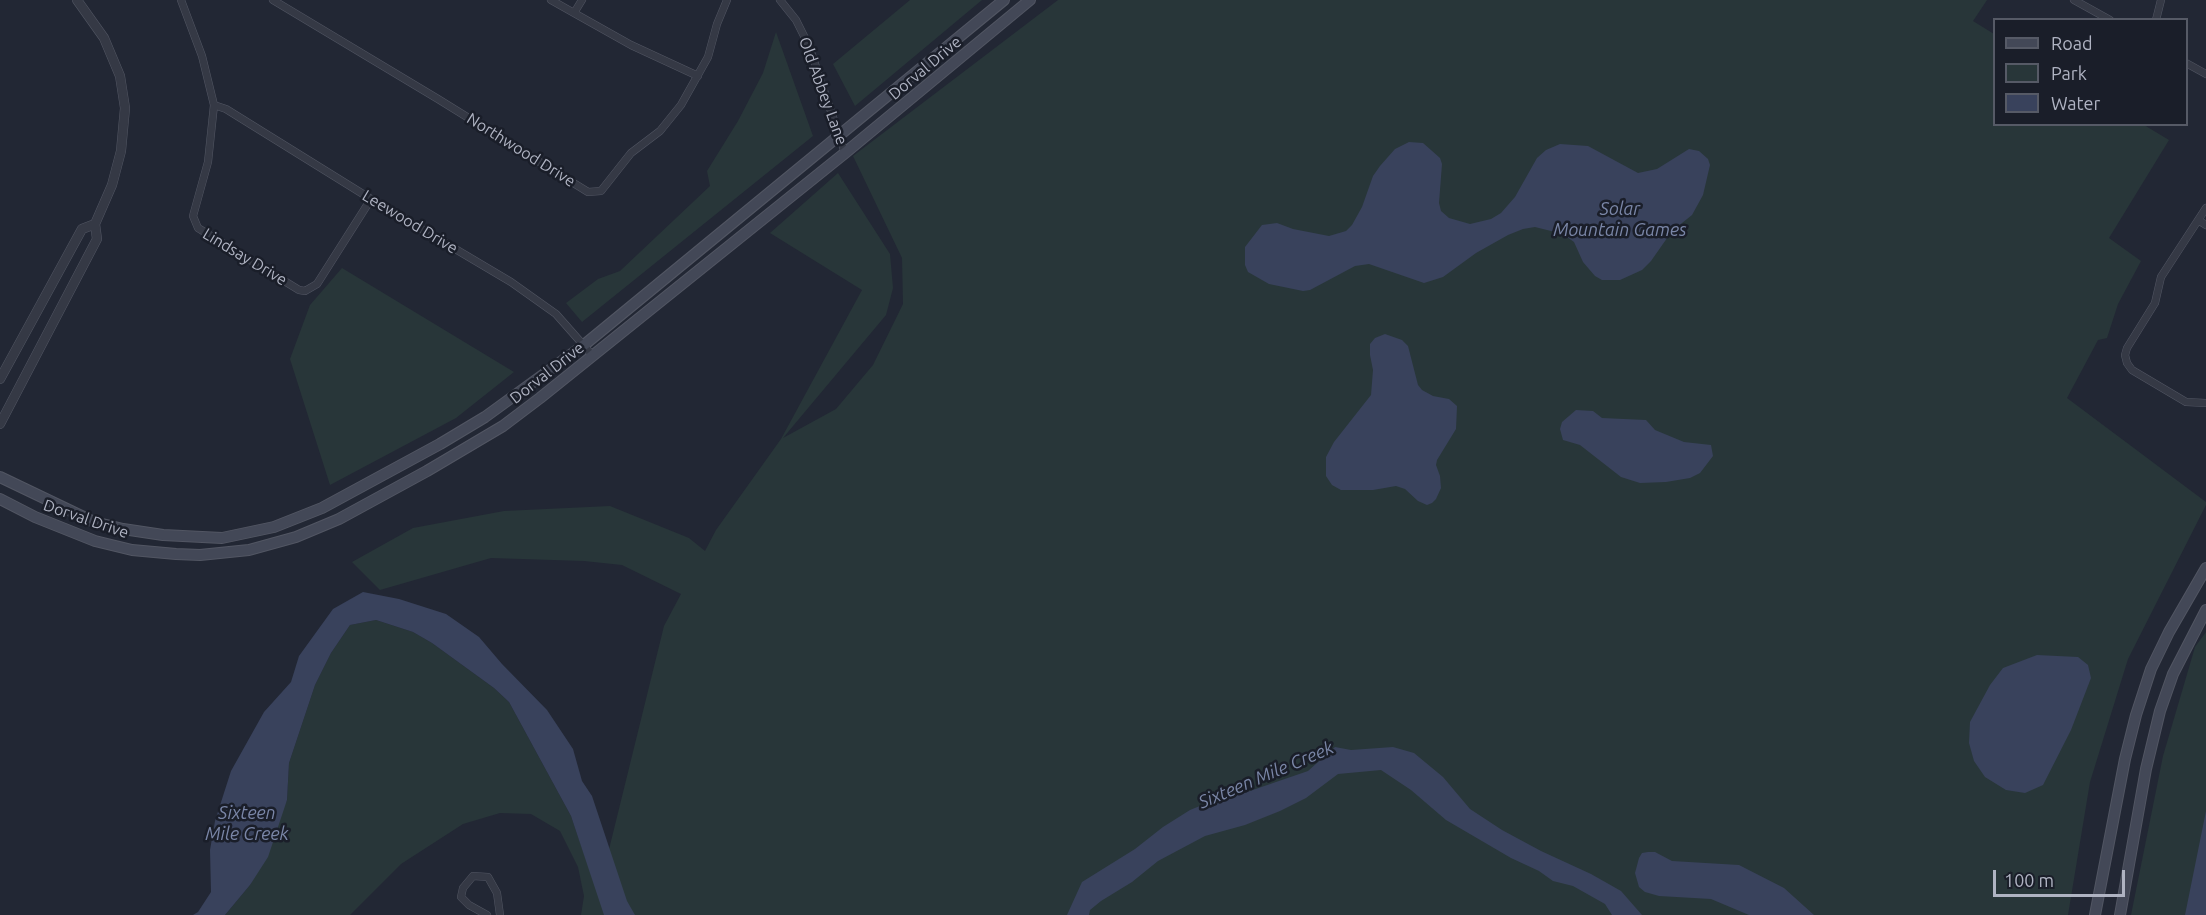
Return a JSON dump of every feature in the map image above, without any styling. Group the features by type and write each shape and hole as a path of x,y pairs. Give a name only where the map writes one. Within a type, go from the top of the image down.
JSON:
{"main road":[{"name":"Dorval Drive","path":"0,477 94,522 163,535 210,538 274,527 322,508 485,417 584,345 1004,0"},
{"name":"Dorval Drive","path":"0,499 35,517 81,536 132,550 200,555 249,550 320,528 427,471 503,426 845,153 1030,0"},
{"path":"2095,915 2125,759 2136,715 2151,669 2164,641 2206,568"},
{"path":"2120,915 2146,769 2160,711 2174,674 2206,610"}],"street":[{"path":"0,424 97,239 95,224 117,169 125,108 120,76 112,55 89,15 77,0"},
{"name":"Lindsay Drive","path":"181,0 202,56 214,105 208,162 195,201 193,216 198,228 299,290 305,291 317,284 371,199"},
{"name":"Northwood Drive","path":"273,0 588,192 602,191 631,153 666,126 681,105 708,57 719,17 727,0"},
{"path":"551,0 631,45 698,76"},
{"path":"574,13 582,0"},
{"name":"Old Abbey Lane","path":"780,0 796,20 809,46 845,153"},
{"path":"2074,0 2106,18"},
{"path":"2156,18 2161,0"},
{"path":"2188,64 2206,74"},
{"name":"Leewood Drive","path":"214,105 226,109 511,282 556,314 593,356"},
{"path":"2206,208 2161,277 2155,303 2125,355 2132,370 2186,402 2206,403"},
{"path":"2198,220 2206,225"},
{"path":"0,379 82,229 95,224"},
{"path":"487,915 469,905 461,897 463,888 473,876 488,877 497,892 500,915"}],"green space":[{"path":"910,0 982,0 855,106 833,64"},
{"path":"1058,0 1987,0 1973,21 1993,33 1993,126 2146,126 2169,140 2109,238 2141,261 2118,304 2107,338 2098,340 2067,398 2206,502 2128,659 2090,782 2068,915 581,915 584,896 578,867 560,831 531,814 500,813 463,824 401,864 350,915 225,915 250,885 287,800 289,763 315,685 331,653 350,625 376,620 413,632 432,643 494,688 509,702 571,816 598,894 664,626 681,594 622,565 584,561 491,558 380,590 352,562 413,528 504,511 610,506 689,538 705,551 716,530 781,439 862,290 770,233 838,173 890,254 893,288 886,315 783,438 836,409 873,365 903,304 902,258 853,156"},
{"path":"776,32 813,136 582,322 566,303 598,279 620,271 710,186 707,171 738,121 763,73"},
{"path":"342,268 514,372 456,418 330,485 290,359 310,305"},
{"path":"2206,632 2206,915 2131,915 2163,756 2195,647"}],"water":[{"name":"Solar Mountain Games","path":"1409,142 1423,143 1440,158 1442,164 1439,203 1441,211 1449,218 1470,224 1491,219 1501,213 1515,197 1537,158 1546,150 1560,144 1588,146 1638,173 1657,169 1689,149 1699,151 1708,159 1710,165 1703,195 1692,215 1672,231 1642,270 1620,280 1602,280 1595,276 1583,262 1574,242 1563,234 1535,227 1508,235 1476,253 1443,277 1424,283 1369,264 1355,266 1310,290 1303,291 1269,284 1248,272 1245,265 1245,247 1262,225 1277,223 1293,229 1329,236 1346,231 1362,207 1373,176 1380,166 1395,149"},
{"path":"1385,334 1402,340 1408,346 1418,385 1422,390 1433,396 1449,399 1457,406 1456,429 1436,465 1441,488 1436,499 1427,505 1418,501 1405,489 1396,486 1373,490 1341,490 1332,485 1326,476 1326,457 1334,442 1371,395 1373,370 1370,344 1375,338"},
{"path":"1576,410 1593,411 1602,418 1646,420 1655,430 1684,442 1711,445 1713,456 1700,473 1690,478 1640,483 1621,477 1580,445 1563,440 1560,429 1562,422"},
{"name":"Sixteen Mile Creek","path":"363,592 399,599 446,614 479,637 547,710 573,749 582,781 592,796 627,901 635,915 604,915 571,816 509,702 494,688 432,643 413,632 376,620 350,625 331,653 315,685 289,763 287,800 268,857 250,885 225,915 193,915 198,912 211,892 210,850 215,821 231,771 264,712 291,682 299,656 333,609"},
{"path":"2037,655 2078,657 2088,665 2091,678 2071,730 2043,785 2025,793 2006,790 1985,777 1974,761 1969,743 1970,722 1990,685 2003,668"},
{"name":"Sixteen Mile Creek","path":"1335,747 1351,750 1393,747 1414,753 1443,777 1470,809 1502,830 1621,891 1642,915 1612,915 1605,904 1573,886 1553,881 1446,820 1411,790 1381,770 1338,774 1306,798 1280,811 1245,825 1205,836 1158,861 1132,882 1101,901 1090,910 1089,915 1067,915 1082,882 1135,849 1190,810 1222,797 1244,793 1308,771"},
{"path":"2206,811 2206,915 2185,915"},
{"path":"1655,852 1672,861 1739,865 1784,888 1814,915 1749,915 1711,899 1659,896 1645,892 1639,887 1635,873 1642,853"}]}
